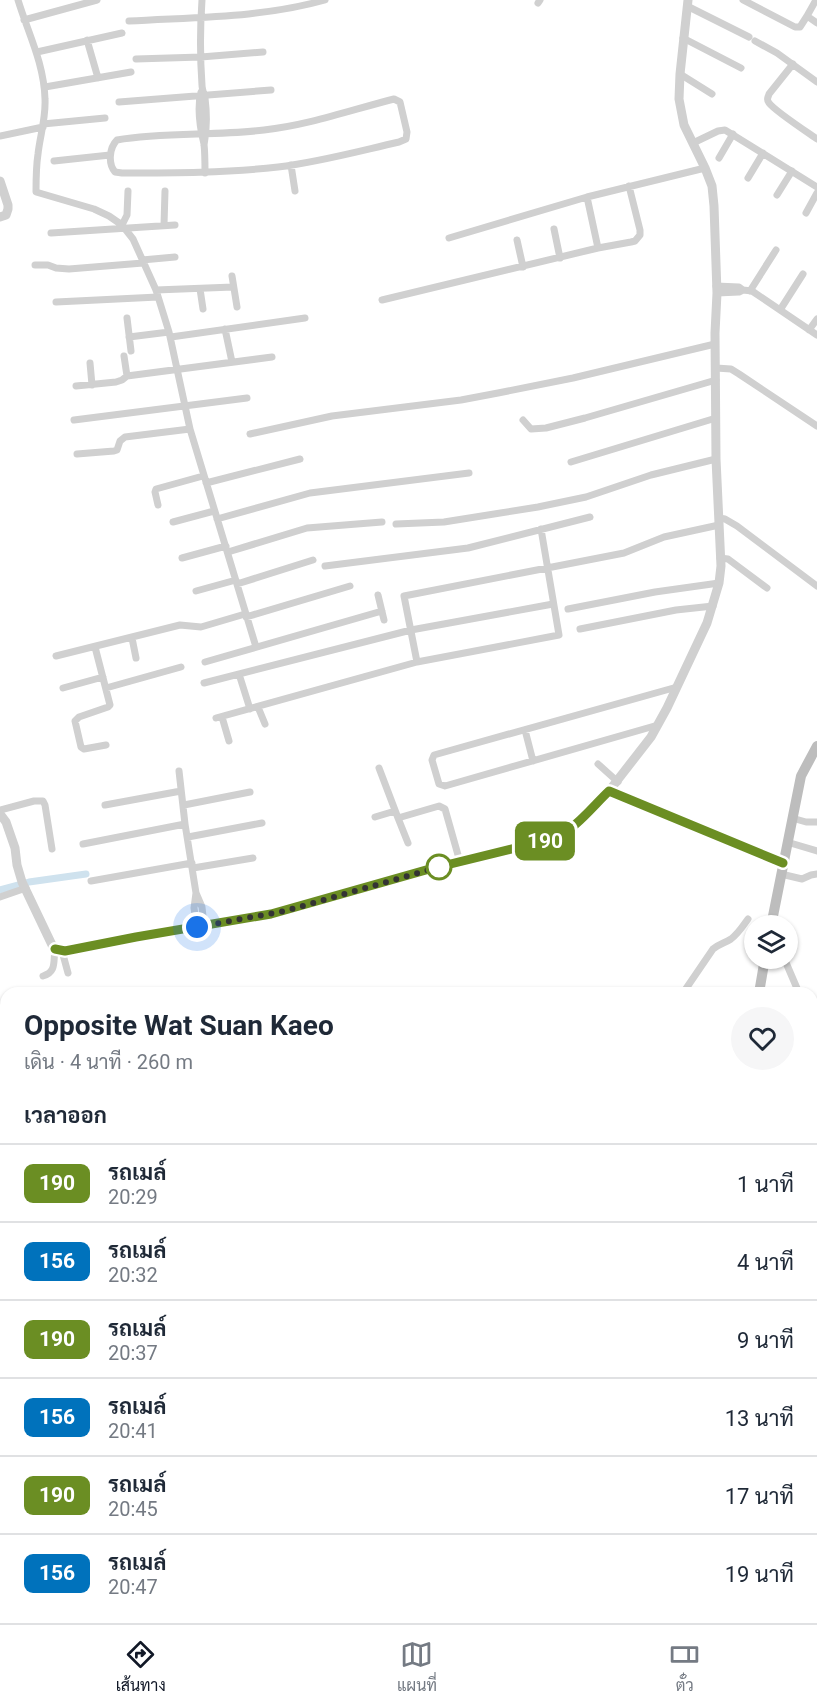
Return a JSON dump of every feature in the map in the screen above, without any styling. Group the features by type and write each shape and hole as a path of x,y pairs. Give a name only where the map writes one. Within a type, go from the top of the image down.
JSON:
{"main road":[{"path":"773,915 801,776 817,746"},
{"path":"760,987 763,969"}],"street":[{"path":"18,0 38,52 45,87 46,101 38,155 36,192 94,209 109,216 123,226 133,239 157,294 170,334 190,429 256,647"},
{"path":"24,20 97,0"},
{"path":"202,0 201,57 205,173"},
{"path":"129,21 287,9 325,0"},
{"path":"743,0 795,27 800,27 816,1"},
{"path":"59,950 285,911 560,836 618,782 658,725 707,623 719,583 715,344 717,290 712,186 681,114 680,74 687,3 752,39 817,82"},
{"path":"807,16 817,23"},
{"path":"38,52 122,33"},
{"path":"683,38 741,68"},
{"path":"87,40 98,78"},
{"path":"136,59 263,52"},
{"path":"792,64 767,98 775,108 817,139"},
{"path":"45,87 130,72"},
{"path":"680,74 712,94"},
{"path":"119,102 202,93 271,90"},
{"path":"394,99 400,102 407,132 403,141 317,161 205,173 118,173 113,170 110,155 112,145 117,140 264,130 296,125 394,99"},
{"path":"0,136 43,126 105,118"},
{"path":"693,143 721,130 733,134 817,186"},
{"path":"719,158 733,134"},
{"path":"748,178 763,153"},
{"path":"54,161 110,155"},
{"path":"291,165 295,191"},
{"path":"449,238 587,197 705,168"},
{"path":"777,195 792,171"},
{"path":"0,181 8,209 6,215 0,217"},
{"path":"382,300 635,241 640,235 629,186"},
{"path":"164,225 165,191"},
{"path":"123,226 127,215 128,192"},
{"path":"806,213 817,193"},
{"path":"587,197 598,248"},
{"path":"51,233 123,226 175,225"},
{"path":"554,229 560,258"},
{"path":"517,240 523,267"},
{"path":"746,290 776,250"},
{"path":"35,265 48,265 62,269 175,257"},
{"path":"780,310 803,274"},
{"path":"232,276 237,307"},
{"path":"56,302 233,287"},
{"path":"717,290 739,287 746,290 817,335"},
{"path":"200,289 203,309"},
{"path":"127,318 131,351"},
{"path":"129,337 225,329 305,318"},
{"path":"809,330 817,319"},
{"path":"225,329 232,362"},
{"path":"250,434 332,416 461,400 498,393 573,378 715,344"},
{"path":"124,356 127,376"},
{"path":"76,386 116,382 127,376 272,357"},
{"path":"90,363 92,385"},
{"path":"716,368 730,369 739,374 817,426"},
{"path":"523,420 531,429 546,428 716,380"},
{"path":"74,420 247,398"},
{"path":"571,462 716,418"},
{"path":"78,454 117,450 122,438 125,437 190,429"},
{"path":"158,505 156,489 300,459"},
{"path":"396,524 444,522 538,507 586,497 651,475 716,459"},
{"path":"217,519 310,493 469,473"},
{"path":"172,522 214,511"},
{"path":"325,566 468,548 590,517"},
{"path":"417,662 404,596 624,553 664,537 724,519 737,526 817,586"},
{"path":"182,558 307,528 382,522"},
{"path":"229,741 219,717 417,662 559,635 541,530"},
{"path":"720,558 728,560 767,588"},
{"path":"196,591 313,560"},
{"path":"568,609 655,592 719,583"},
{"path":"56,656 180,625 201,627 350,586"},
{"path":"378,595 384,620"},
{"path":"204,682 411,630 553,604"},
{"path":"580,629 676,610 713,606"},
{"path":"205,662 382,610"},
{"path":"132,638 136,658"},
{"path":"95,647 110,701 108,707 79,717 75,721 81,747 84,749 106,745"},
{"path":"106,688 181,667"},
{"path":"239,674 250,709"},
{"path":"63,688 103,677"},
{"path":"658,725 442,786 438,782 432,760 434,755 677,687"},
{"path":"258,707 265,724"},
{"path":"525,730 533,761"},
{"path":"598,764 618,782"},
{"path":"379,768 408,843"},
{"path":"179,771 196,893 202,907 201,927"},
{"path":"105,805 181,791"},
{"path":"609,791 802,879 811,874 817,874"},
{"path":"184,805 250,792"},
{"path":"52,849 43,801 34,801 0,812 15,848 16,865 24,886 59,950 68,973"},
{"path":"375,817 443,807 460,862"},
{"path":"792,819 817,822"},
{"path":"188,837 262,823"},
{"path":"83,844 185,824"},
{"path":"787,842 817,851"},
{"path":"91,881 253,858"},
{"path":"0,897 24,886"},
{"path":"687,987 713,949 729,941 744,925"},
{"path":"43,976 54,969 59,950"},
{"path":"789,969 796,987"}],"waterway":[{"path":"0,890 29,882 86,874"}],"bus line":[{"name":"190","path":"55,949 65,951 263,916 426,870 552,839 573,826 609,791 783,863"}],"route":[{"path":"197,927 285,911 439,867"}]}
